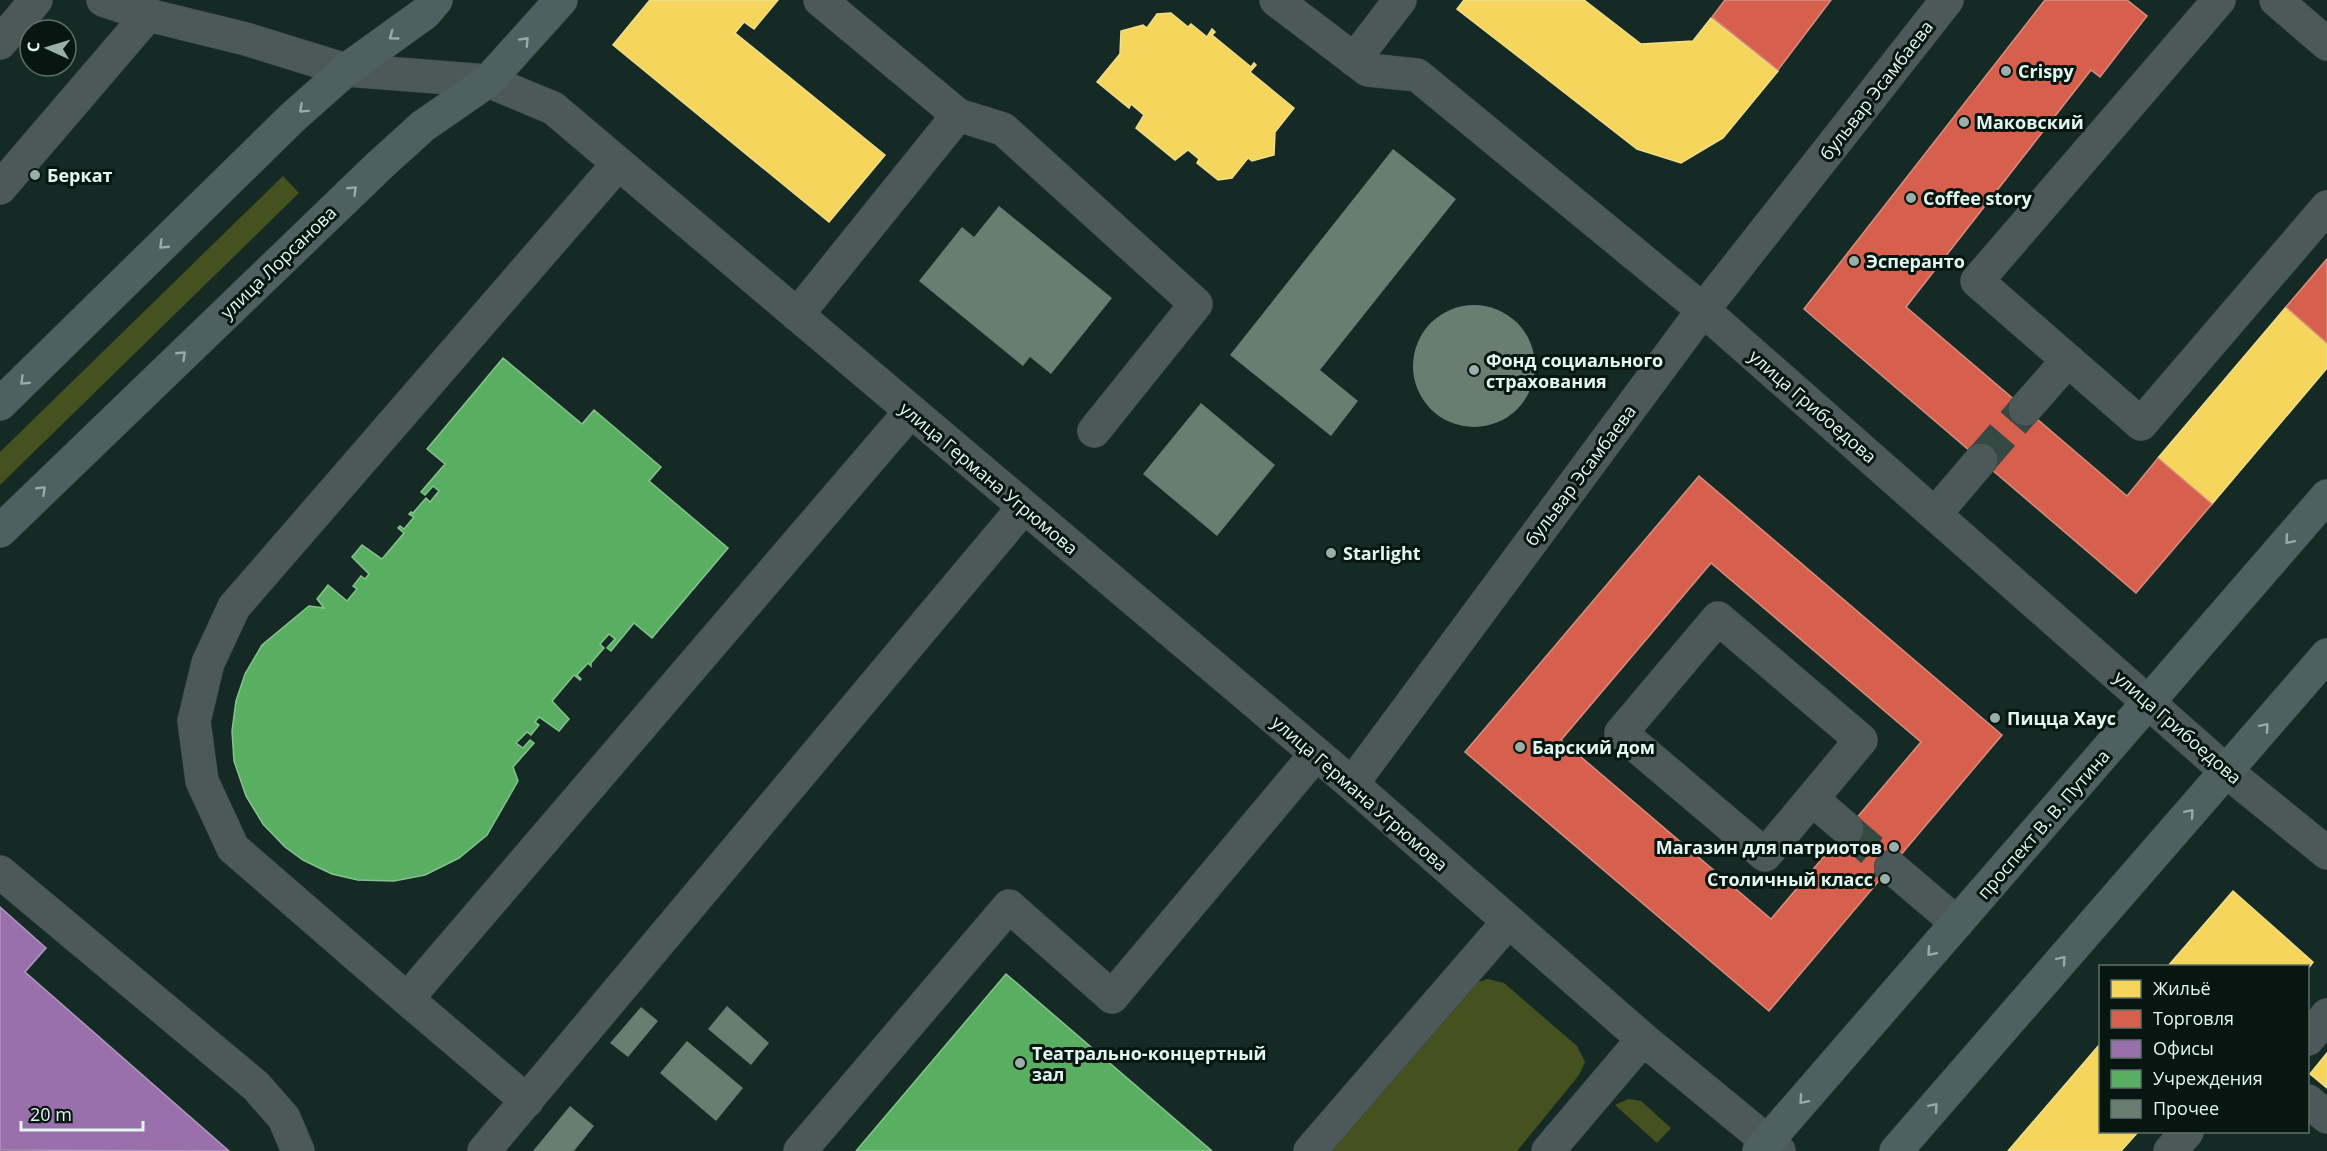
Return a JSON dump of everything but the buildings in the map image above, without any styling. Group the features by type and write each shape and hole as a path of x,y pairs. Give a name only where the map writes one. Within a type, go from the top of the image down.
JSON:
{"main road":[{"path":"0,404 293,117 346,70 425,13 436,0"},
{"name":"улица Лорсанова","path":"0,531 380,165 423,126 488,81 561,0"},
{"name":"проспект В. В. Путина","path":"1768,1148 1957,923 2327,496"},
{"path":"1896,1151 2327,655"}],"street":[{"path":"0,43 36,0"},
{"name":"улица Германа Угрюмова","path":"103,0 148,15 246,39 346,70 488,81 553,108 1352,784 1768,1148"},
{"path":"820,0 958,115 1003,129 1196,304 1094,431"},
{"name":"улица Грибоедова","path":"1276,0 1368,70 1417,75 1703,310 2226,771 2327,853"},
{"path":"1354,60 1400,0"},
{"name":"бульвар Эсамбаева","path":"1352,784 1703,310 1947,0"},
{"path":"2219,0 1977,281 2141,424 2327,207"},
{"path":"2277,0 2327,44"},
{"path":"0,189 148,15"},
{"path":"797,315 958,115"},
{"path":"526,1101 233,848 202,782 194,721 207,663 234,607 618,164"},
{"path":"2025,409 2068,360"},
{"path":"407,999 910,412"},
{"path":"1935,514 1981,460"},
{"path":"484,1151 1023,507"},
{"path":"1718,618 1861,740 1812,799 1765,855 1621,733 1718,618"},
{"path":"800,1151 1009,906 1112,997 1316,754"},
{"path":"1812,799 1847,829"},
{"path":"1891,867 1957,923"},
{"path":"0,872 256,1086 284,1118 298,1151"},
{"path":"1310,1151 1508,922"},
{"path":"2309,1037 2327,1015"},
{"path":"1548,1151 1643,1039"},
{"path":"2309,1103 2327,1117"},
{"path":"2170,1151 2185,1133"}],"green space":[{"path":"283,176 299,193 0,485 0,452"},
{"path":"1488,979 1504,983 1577,1046 1585,1062 1579,1075 1517,1151 1330,1151 1474,983"},
{"path":"1628,1099 1641,1101 1671,1128 1657,1143 1615,1105"}],"tunnel":[{"path":"1981,460 2025,409"},
{"path":"1847,829 1891,867"}],"place":[{"name":"Crispy","path":"2006,71"},
{"name":"Маковский","path":"1964,122"},
{"name":"Беркат","path":"35,175"},
{"name":"Coffee story","path":"1911,198"},
{"name":"Эсперанто","path":"1854,261"},
{"name":"Фонд социального страхования","path":"1474,370"},
{"name":"Starlight","path":"1331,553"},
{"name":"Пицца Хаус","path":"1995,718"},
{"name":"Барский дом","path":"1520,747"},
{"name":"Магазин для патриотов","path":"1894,847"},
{"name":"Столичный класс","path":"1885,879"},
{"name":"Театрально-концертный зал","path":"1020,1063"}]}
